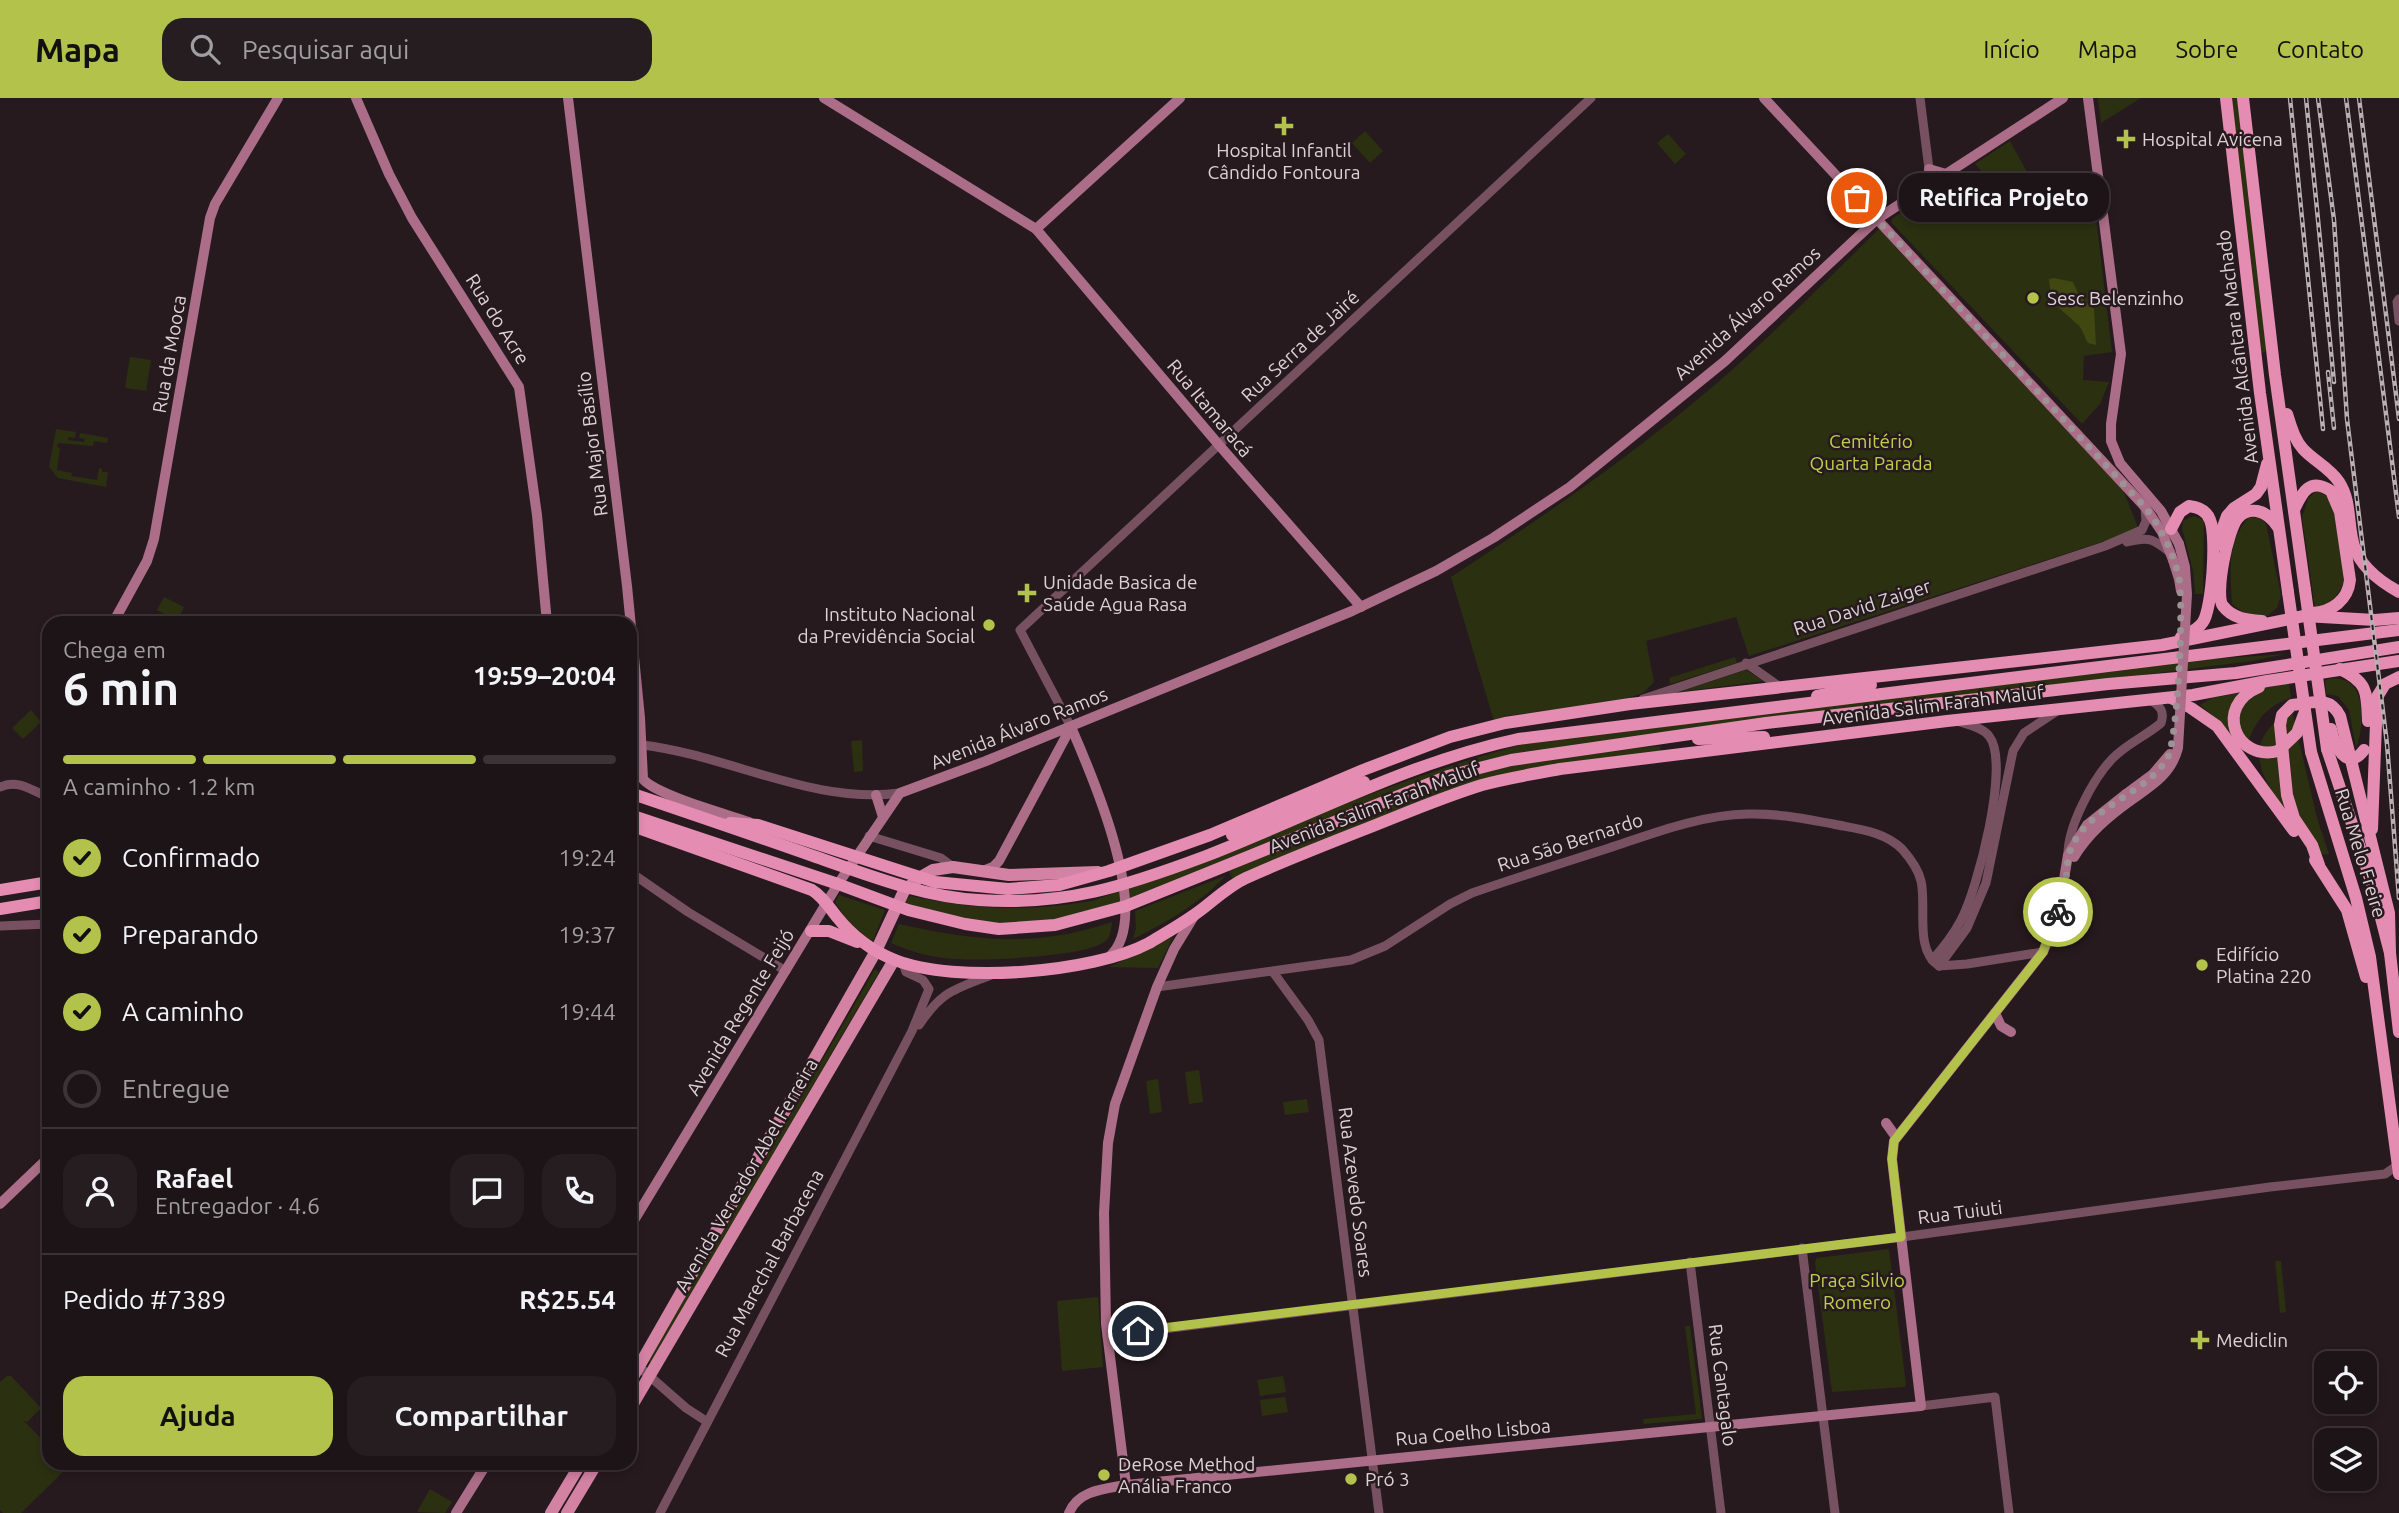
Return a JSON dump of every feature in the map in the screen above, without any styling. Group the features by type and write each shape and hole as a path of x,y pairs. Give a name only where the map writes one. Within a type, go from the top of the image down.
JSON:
{"highway":[{"name":"Avenida Alcântara Machado","path":"2226,98 2268,454 2305,713"},
{"name":"Avenida Alcântara Machado","path":"2243,98 2275,375 2316,675"},
{"path":"2275,375 2293,434 2299,444 2330,471 2344,492 2358,556 2379,579 2399,592"},
{"path":"2162,645 2202,625 2207,613 2214,558 2221,529 2234,508 2247,502 2261,487 2268,454"},
{"path":"2294,510 2302,492 2308,488 2319,485 2331,491 2340,512 2350,580 2347,594 2342,601 2323,612 2304,616"},
{"path":"2171,529 2182,509 2189,506 2201,509 2210,519 2214,558"},
{"path":"2270,622 2239,618 2228,612 2220,601 2220,585 2229,538 2236,519 2249,511 2262,512 2273,519 2280,530"},
{"name":"Avenida Salim Farah Maluf","path":"852,863 960,886 1008,889 1059,885 1116,869 1210,835 1363,770 1450,737 1505,723 1775,683 1933,670 2162,645 2304,616 2375,620 2399,618"},
{"name":"Avenida Salim Farah Maluf","path":"712,821 758,825 907,887 936,894 977,900 1024,902 1064,898 1124,886 1248,839 1410,771 1479,748 1534,737 2399,630"},
{"name":"Avenida Salim Farah Maluf","path":"637,817 931,917 999,929 1055,925 1126,906 1459,772 1542,754 1981,697 2235,673 2399,647"},
{"path":"2393,662 2399,668"},
{"name":"Avenida Salim Farah Maluf","path":"637,829 819,894 844,926 871,949 899,961 937,971 999,972 1043,969 1107,959 1148,943 1195,914 1243,879 1316,848 1483,785 1560,769 1955,720 2170,698 2393,662"},
{"path":"2316,675 2322,686 2337,750 2351,758 2357,757 2364,750 2367,737 2367,694 2357,679 2340,669"},
{"path":"1808,703 1826,692 1908,679 1933,670"},
{"name":"Rua Melo Freire","path":"2316,675 2327,749 2373,887 2390,953 2399,1032"},
{"path":"2372,840 2377,697 2385,684 2399,677"},
{"path":"2267,681 2245,693 2236,706 2233,724 2239,737 2249,748 2264,753 2278,751 2297,733 2305,713"},
{"path":"2170,698 2191,708 2217,726 2319,865 2347,910 2368,983 2375,991"},
{"path":"2319,865 2312,845 2294,818 2287,795 2280,725 2282,715 2292,705 2327,702 2337,710 2372,840 2389,913 2390,953"},
{"name":"Rua Melo Freire","path":"2305,713 2311,752 2356,898 2370,957 2398,1169"},
{"path":"1624,743 1864,731"},
{"path":"1210,835 1224,838 1398,768 1410,771"},
{"path":"637,795 852,863"},
{"path":"0,890 42,883"},
{"path":"0,909 42,902"},
{"path":"810,931 829,930 871,949"}],"main road":[{"name":"Rua da Mooca","path":"117,616 147,561 155,540 213,207 278,98"},
{"name":"Rua do Acre","path":"356,98 389,174 412,218 519,387 537,515 546,616"},
{"name":"Rua Major Basílio","path":"568,98 629,616"},
{"name":"Rua Itamaracá","path":"824,98 1036,229 1361,607"},
{"path":"1036,229 1180,98"},
{"path":"1764,98 2145,507 2162,532 2172,557 2179,579 2181,607 2172,746 2165,762 2101,823 2067,868"},
{"name":"Avenida Álvaro Ramos","path":"900,793 1071,727 1361,607 1452,562 1504,531 1570,487 1725,361 1877,219 2063,98"},
{"path":"1823,1415 1921,1406 1891,1152 1896,1137 2043,952 2058,915 2068,855 2087,825 2164,775 2178,748 2188,594 2185,567 2179,544 2161,511 2120,463 2111,441 2111,424 2122,354 2088,98"},
{"path":"1929,169 1946,174"},
{"name":"Rua Major Basílio","path":"637,697 642,775 647,784"},
{"path":"981,872 990,869 999,861 1071,727"},
{"path":"1071,727 1116,869 1124,886 1126,906 1122,941 1115,953 1107,959"},
{"path":"1043,737 1053,747 1054,758"},
{"name":"Avenida Salim Farah Maluf","path":"647,784 758,825"},
{"name":"Avenida Regente Feijó","path":"637,1216 838,884 900,793"},
{"path":"876,795 883,817"},
{"path":"907,887 933,870 953,867 1009,875 1116,869"},
{"name":"Avenida Vereador Abel Ferreira","path":"637,1358 907,887"},
{"path":"1126,1485 1107,1335 1104,1213 1109,1132 1118,1095 1157,987 1174,948 1195,914"},
{"name":"Avenida Vereador Abel Ferreira","path":"637,1397 899,961"},
{"path":"1995,1013 2001,1026 2011,1032"},
{"path":"1886,1123 1896,1137"},
{"path":"0,1204 42,1164"},
{"name":"Rua Coelho Lisboa","path":"1069,1513 1074,1503 1088,1493 1148,1482 1823,1415"},
{"path":"457,1513 482,1470"},
{"path":"551,1513 577,1470"},
{"path":"567,1513 593,1470"}],"street":[{"name":"Rua Serra de Jairé","path":"1071,727 1020,631 1591,98"},
{"path":"1920,98 1929,169 1923,189"},
{"path":"2399,299 2399,321"},
{"name":"Rua David Zaiger","path":"1630,704 1746,663 2105,546 2142,530 2146,521 2145,507"},
{"name":"Rua David Zaiger","path":"2105,546 2150,538 2158,542 2172,557"},
{"path":"1769,656 1767,668 1775,683"},
{"path":"1746,663 1775,683"},
{"path":"2068,855 2069,841 2081,808 2111,760 2162,720 2160,707 2148,700"},
{"path":"2043,952 1956,965 1939,959 1984,873 2013,751 2024,733 2061,709"},
{"path":"1955,720 1989,736 1997,753 1984,873"},
{"name":"Avenida Álvaro Ramos","path":"642,745 821,789 876,795 900,793"},
{"path":"0,787 9,783 20,784 42,794"},
{"name":"Rua São Bernardo","path":"1157,987 1361,957 1385,946 1472,893 1684,824 1721,816 1751,814 1787,816 1877,833 1895,843 1918,871 1923,894 1927,947 1939,959"},
{"path":"869,836 941,858 953,867"},
{"path":"637,877 688,912 786,971"},
{"path":"0,926 42,924"},
{"name":"Rua Marechal Barbacena","path":"660,1513 706,1420 912,1031 929,989 923,979 906,972 899,961"},
{"name":"Rua Marechal Barbacena","path":"912,1031 939,999 960,987 999,972"},
{"name":"Rua Azevedo Soares","path":"1273,972 1319,1040 1380,1513"},
{"name":"Rua Tuiuti","path":"1107,1335 1901,1237 2385,1174 2398,1169"},
{"path":"1802,1248 1835,1513"},
{"name":"Rua Cantagalo","path":"1690,1262 1721,1513"},
{"path":"637,1365 696,1416 706,1420"},
{"path":"1921,1406 1995,1397 2010,1513"}],"green space":[{"path":"2098,98 2141,98 2101,123"},
{"path":"2230,98 2238,98 2268,349 2263,353 2260,351"},
{"path":"1365,131 1383,151 1370,163 1352,143"},
{"path":"1668,134 1686,154 1675,164 1657,143"},
{"name":"Sesc Belenzinho","path":"2010,141 2043,201 2045,210 2056,223 2096,218 2112,352 2084,356 2083,380 2109,382 2100,404 2082,424 1891,222 1893,218 1953,178 1978,207 1995,197 1988,188 1992,183 1975,164"},
{"name":"Cemitério Quarta Parada","path":"1879,229 2123,490 2139,530 1749,656 1736,617 1646,641 1654,682 1643,693 1619,701 1506,716 1494,721 1451,577 1560,504 1700,398 1752,352"},
{"path":"130,357 151,360 146,391 125,388"},
{"path":"56,429 76,432 75,438 68,437 68,440 84,442 85,439 79,438 80,433 108,438 107,443 94,441 93,446 58,443 57,447 60,448 57,470 72,473 71,476 97,480 99,468 102,469 102,472 108,472 106,487 58,478 49,467"},
{"path":"2315,492 2322,492 2332,505 2343,583 2336,596 2315,608 2302,517 2308,499"},
{"path":"2194,516 2204,520 2203,594 2195,594 2193,571 2182,528 2183,521"},
{"path":"2249,517 2260,518 2266,524 2281,595 2277,608 2266,617 2244,613 2232,604 2231,558 2236,537"},
{"path":"164,597 184,607 180,616 168,616 157,610"},
{"path":"2286,654 2252,661 1544,750 1250,849 1110,907 1061,920 1006,925 962,920 906,906 906,900 910,896 1001,908 1044,907 1092,901 1423,775 1536,741 2195,660"},
{"path":"1735,657 1737,663 1670,684 1669,678"},
{"path":"1746,670 1763,681 1679,692"},
{"path":"2334,678 2350,683 2359,696 2362,714 2356,748 2349,710 2338,696 2326,694 2325,680"},
{"path":"2289,683 2291,698 2273,706 2260,718 2245,752 2217,719 2200,705 2212,698"},
{"path":"31,710 41,722 23,739 12,728"},
{"path":"2292,711 2317,818 2329,854 2320,853 2316,849 2284,808 2263,774 2259,757 2262,741 2272,725"},
{"path":"862,740 863,771 854,772 851,741"},
{"path":"1660,746 1661,753 1554,765 1233,880 1228,869 1450,781 1498,767"},
{"path":"1225,876 1194,904 1133,939 1136,928 1135,911"},
{"path":"839,895 885,910 873,940 868,939 847,920 835,902"},
{"path":"1112,922 1108,938 1093,947 1032,957 954,959 921,954 891,943 899,924 980,938 1031,939 1057,936"},
{"path":"1173,937 1158,968 1109,967"},
{"path":"875,969 879,972 651,1363 648,1361"},
{"path":"1199,1070 1203,1102 1189,1104 1185,1072"},
{"path":"1158,1079 1162,1112 1150,1114 1146,1081"},
{"path":"1307,1099 1309,1112 1285,1115 1283,1102"},
{"name":"Praça Silvio Romero","path":"1889,1249 1906,1385 1832,1392 1815,1262 1817,1258"},
{"path":"2275,1261 2281,1261 2286,1312 2280,1313"},
{"path":"1098,1297 1103,1367 1062,1371 1057,1301"},
{"path":"1685,1326 1690,1326 1702,1419 1644,1424 1643,1419 1696,1414"},
{"path":"11,1376 41,1408 27,1422 24,1421 42,1440 42,1470 65,1470 21,1513 3,1513 0,1510 0,1382"},
{"path":"1283,1376 1286,1392 1260,1396 1257,1380"},
{"path":"1285,1397 1288,1412 1262,1416 1260,1400"},
{"path":"430,1489 452,1502 445,1513 417,1512"}],"shaded area":[{"path":"2049,279 2073,282 2079,296 2094,309 2096,345 2088,343 2080,327 2054,300"}],"railway":[{"path":"2290,98 2323,429"},
{"path":"2306,98 2334,382"},
{"path":"2318,98 2334,220 2347,419 2387,744 2399,898"},
{"path":"2346,98 2399,517"},
{"path":"2359,98 2399,419"},
{"path":"2328,372 2334,428"}],"way so far":[{"path":"1857,198 2145,507 2157,522 2178,573 2181,596 2180,630 2172,746 2165,762 2153,774 2096,816 2079,836 2068,855 2058,912"}],"place":[{"name":"Hospital Infantil Cândido Fontoura","path":"1284,126"},
{"name":"Hospital Avicena","path":"2126,139"},
{"name":"Retifica Projeto","path":"1857,198"},
{"name":"Sesc Belenzinho","path":"2033,298"},
{"name":"Unidade Basica de Saúde Agua Rasa","path":"1027,593"},
{"name":"Instituto Nacional da Previdência Social","path":"989,625"},
{"name":"Edifício Platina 220","path":"2202,965"},
{"name":"Mediclin","path":"2200,1340"},
{"name":"DeRose Method Anália Franco","path":"1104,1475"},
{"name":"Pró 3","path":"1351,1479"}],"route":[{"path":"1138,1331 1901,1237 1892,1159 1894,1141 2043,952 2058,912"}]}
